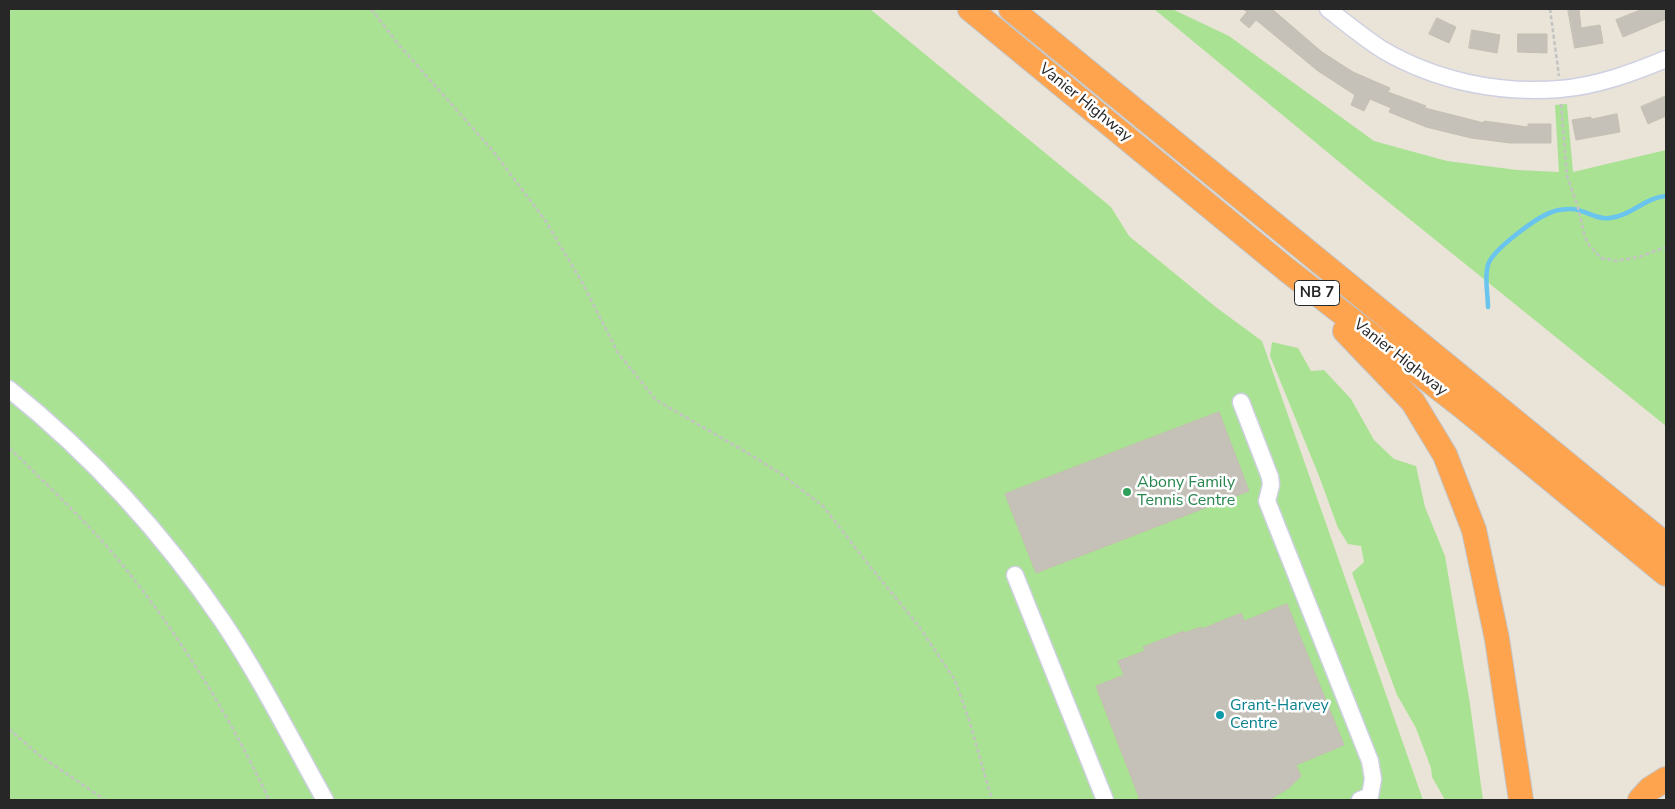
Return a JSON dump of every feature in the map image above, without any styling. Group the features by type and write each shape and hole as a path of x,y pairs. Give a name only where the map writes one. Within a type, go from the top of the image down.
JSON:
{"highway":[{"name":"Vanier Highway","path":"970,9 1287,270 1464,407 1666,574"},
{"name":"Vanier Highway","path":"1011,9 1666,545"},
{"path":"1287,270 1414,402 1445,455 1474,530 1497,639 1521,800"},
{"path":"1640,800 1650,789 1666,779"}],"street":[{"path":"1328,9 1385,51 1423,70 1443,77 1480,85 1512,89 1560,89 1598,83 1630,74 1666,59"},
{"path":"9,389 66,439 116,488 157,534 190,576 224,623 254,672 324,800"},
{"path":"1241,402 1270,477 1271,485 1267,501 1370,761 1372,779 1370,796 1360,800"},
{"path":"1015,575 1105,800"}],"path":[{"path":"371,9 399,45 493,151 545,220 582,282 618,353 656,400 781,474 823,506 918,625 955,680 992,800"},
{"path":"1550,9 1560,89 1567,176 1589,245 1601,258 1622,261 1666,247"},
{"path":"9,448 110,551 166,622 210,690 254,767 269,800"},
{"path":"9,729 39,755 105,800"}],"green space":[{"path":"9,9 870,9 1111,207 1129,236 1217,308 1262,341 1423,800 9,800"},
{"path":"1154,9 1172,9 1229,36 1374,141 1447,161 1517,170 1559,172 1555,105 1567,104 1573,172 1666,150 1666,426 1366,184"},
{"path":"1272,342 1298,348 1311,371 1324,370 1351,399 1374,440 1394,459 1416,466 1425,507 1445,556 1470,704 1483,800 1445,800 1432,777 1431,768 1416,728 1397,695 1352,573 1364,562 1361,546 1348,544 1338,528 1270,356"}],"building":[{"path":"1243,9 1272,9 1322,52 1353,72 1390,88 1388,92 1426,106 1425,108 1484,123 1484,121 1528,127 1528,124 1551,124 1551,143 1510,143 1471,138 1426,127 1389,112 1391,108 1370,99 1364,111 1351,105 1355,95 1318,71 1256,20 1249,28 1240,20 1247,12"},
{"path":"1568,9 1579,9 1581,28 1600,25 1603,43 1575,48"},
{"path":"1643,9 1666,9 1666,19 1623,37 1616,20"},
{"path":"1437,18 1456,27 1449,43 1429,34"},
{"path":"1472,30 1500,35 1497,53 1469,48"},
{"path":"1518,34 1547,34 1547,53 1518,52"},
{"path":"1666,96 1666,116 1648,124 1641,107"},
{"path":"1617,114 1620,132 1576,140 1572,120 1591,117 1591,119"},
{"name":"Abony Family Tennis Centre","path":"1219,412 1249,491 1036,573 1005,494"},
{"name":"Grant-Harvey Centre","path":"1287,604 1344,745 1296,765 1301,776 1289,788 1269,800 1140,800 1096,686 1124,675 1118,661 1145,651 1143,647 1184,631 1184,633 1201,627 1202,629 1241,613 1244,621"}],"waterway":[{"path":"1488,307 1486,275 1491,259 1506,243 1536,220 1554,211 1569,209 1576,209 1605,218 1618,217 1652,200 1666,196"}],"place":[{"name":"Abony Family Tennis Centre","path":"1127,492"},
{"name":"Grant-Harvey Centre","path":"1220,715"}]}
